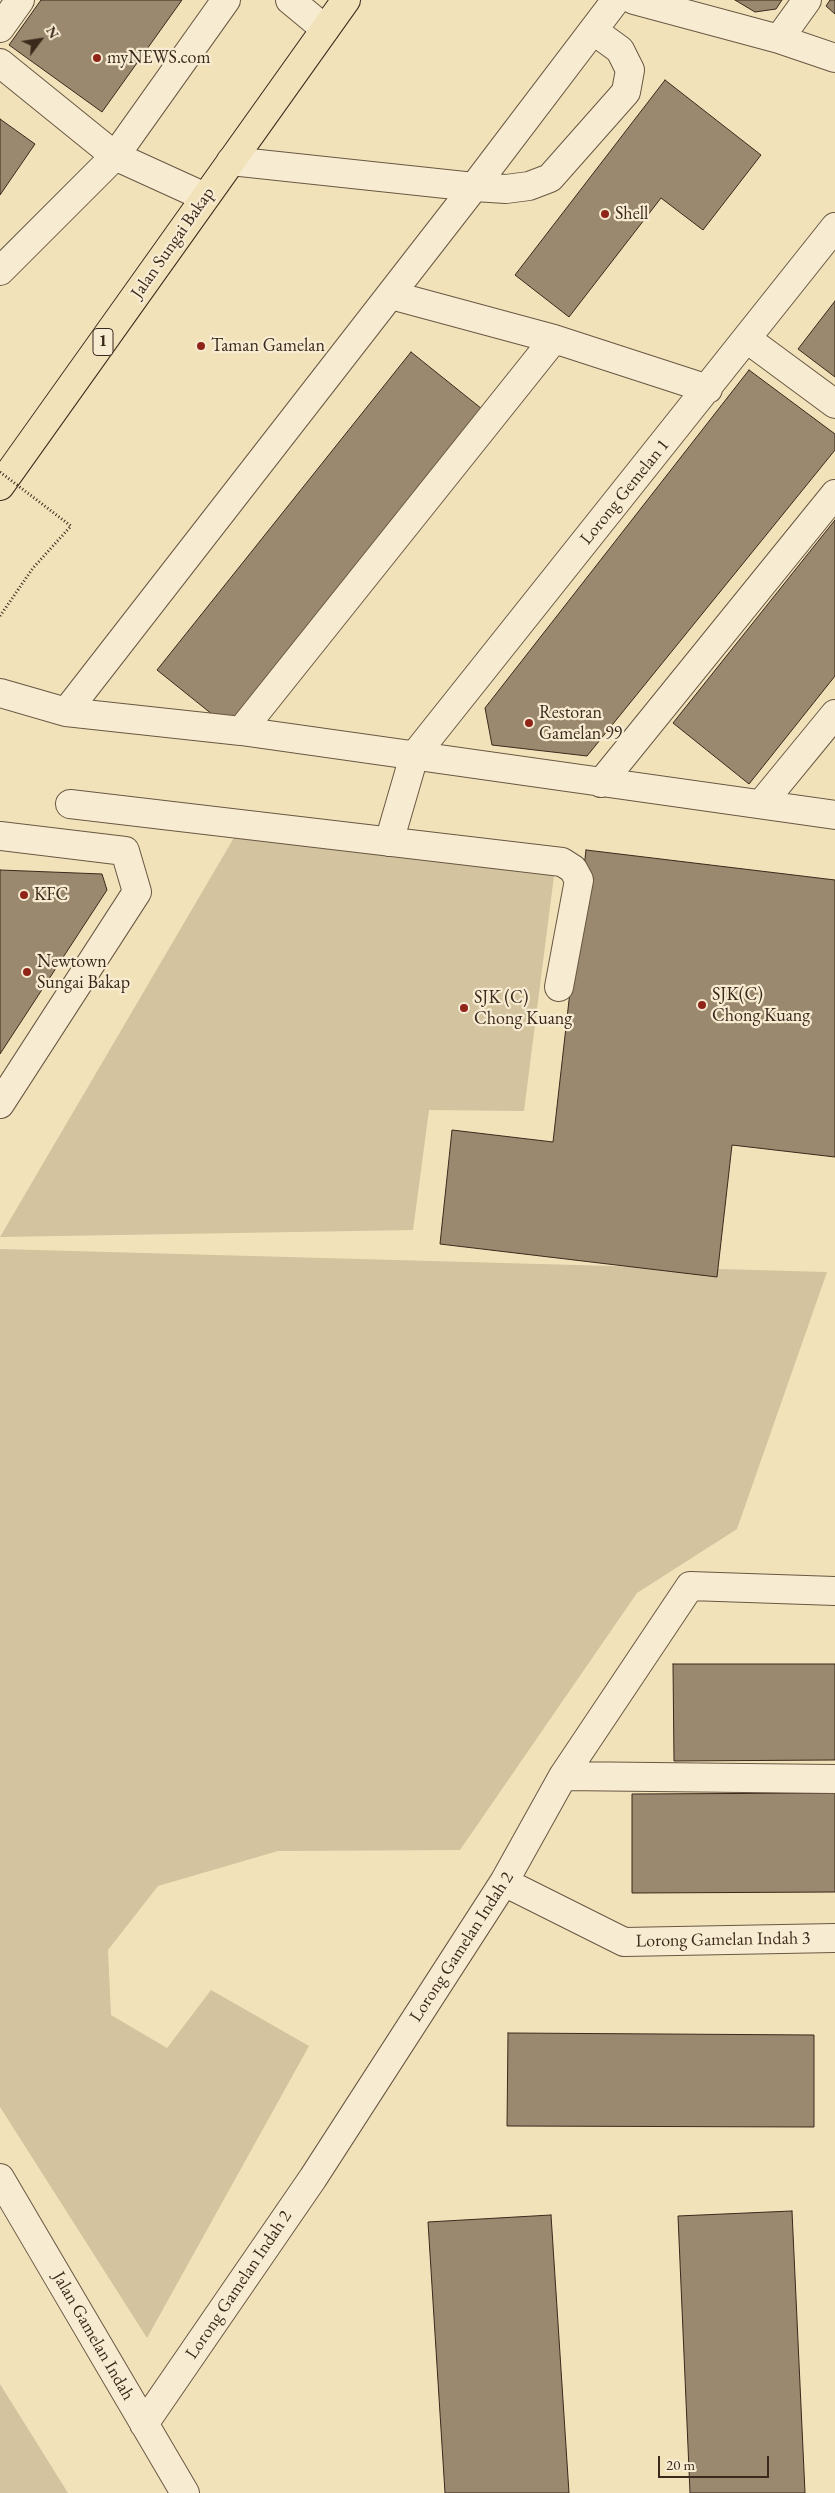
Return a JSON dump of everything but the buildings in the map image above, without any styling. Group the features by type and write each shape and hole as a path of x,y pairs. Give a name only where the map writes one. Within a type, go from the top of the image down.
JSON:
{"highway":[{"name":"Jalan Sungai Bakap","path":"0,486 346,0"}],"street":[{"path":"0,28 20,0"},
{"path":"0,271 115,156 226,0"},
{"path":"290,0 325,29"},
{"path":"66,712 391,295 616,0"},
{"path":"634,0 779,39 835,58"},
{"path":"779,39 807,0"},
{"path":"231,161 474,187 506,189 529,186 550,178 626,92 630,70 620,50 594,31"},
{"path":"0,63 115,156 205,197"},
{"name":"Lorong Gemelan 1","path":"414,756 835,227"},
{"path":"391,295 554,339 708,388"},
{"path":"241,731 554,339"},
{"path":"747,339 835,404"},
{"path":"601,783 835,494"},
{"path":"0,692 66,712 241,731 601,783 762,803 835,815"},
{"path":"762,803 835,714"},
{"path":"389,842 414,756"},
{"path":"70,804 562,862 573,868 579,880 559,986"},
{"path":"0,836 126,851 137,892 0,1104"},
{"name":"Lorong Gamelan Indah 2","path":"144,2424 313,2178 504,1882 563,1776 690,1586 835,1591"},
{"path":"563,1776 835,1780"},
{"name":"Lorong Gamelan Indah 3","path":"504,1882 624,1942 835,1938"},
{"name":"Jalan Gamelan Indah","path":"0,2178 186,2493"}],"path":[{"path":"0,472 71,526 33,568 0,616"}],"shaded area":[{"path":"242,824 557,852 524,1111 429,1110 413,1230 0,1237"},
{"path":"0,1249 827,1272 737,1529 637,1593 460,1850 278,1851 158,1886 108,1950 111,2015 167,2048 211,1990 309,2046 147,2338 0,2107"},
{"path":"0,2384 68,2493 0,2493"}],"place":[{"name":"myNEWS.com","path":"97,58"},
{"name":"Shell","path":"605,214"},
{"name":"Taman Gamelan","path":"201,346"},
{"name":"Restoran Gamelan 99","path":"529,723"},
{"name":"KFC","path":"24,895"},
{"name":"Newtown Sungai Bakap","path":"27,972"},
{"name":"SJK(C) Chong Kuang","path":"702,1005"},
{"name":"SJK (C) Chong Kuang","path":"464,1008"}]}
